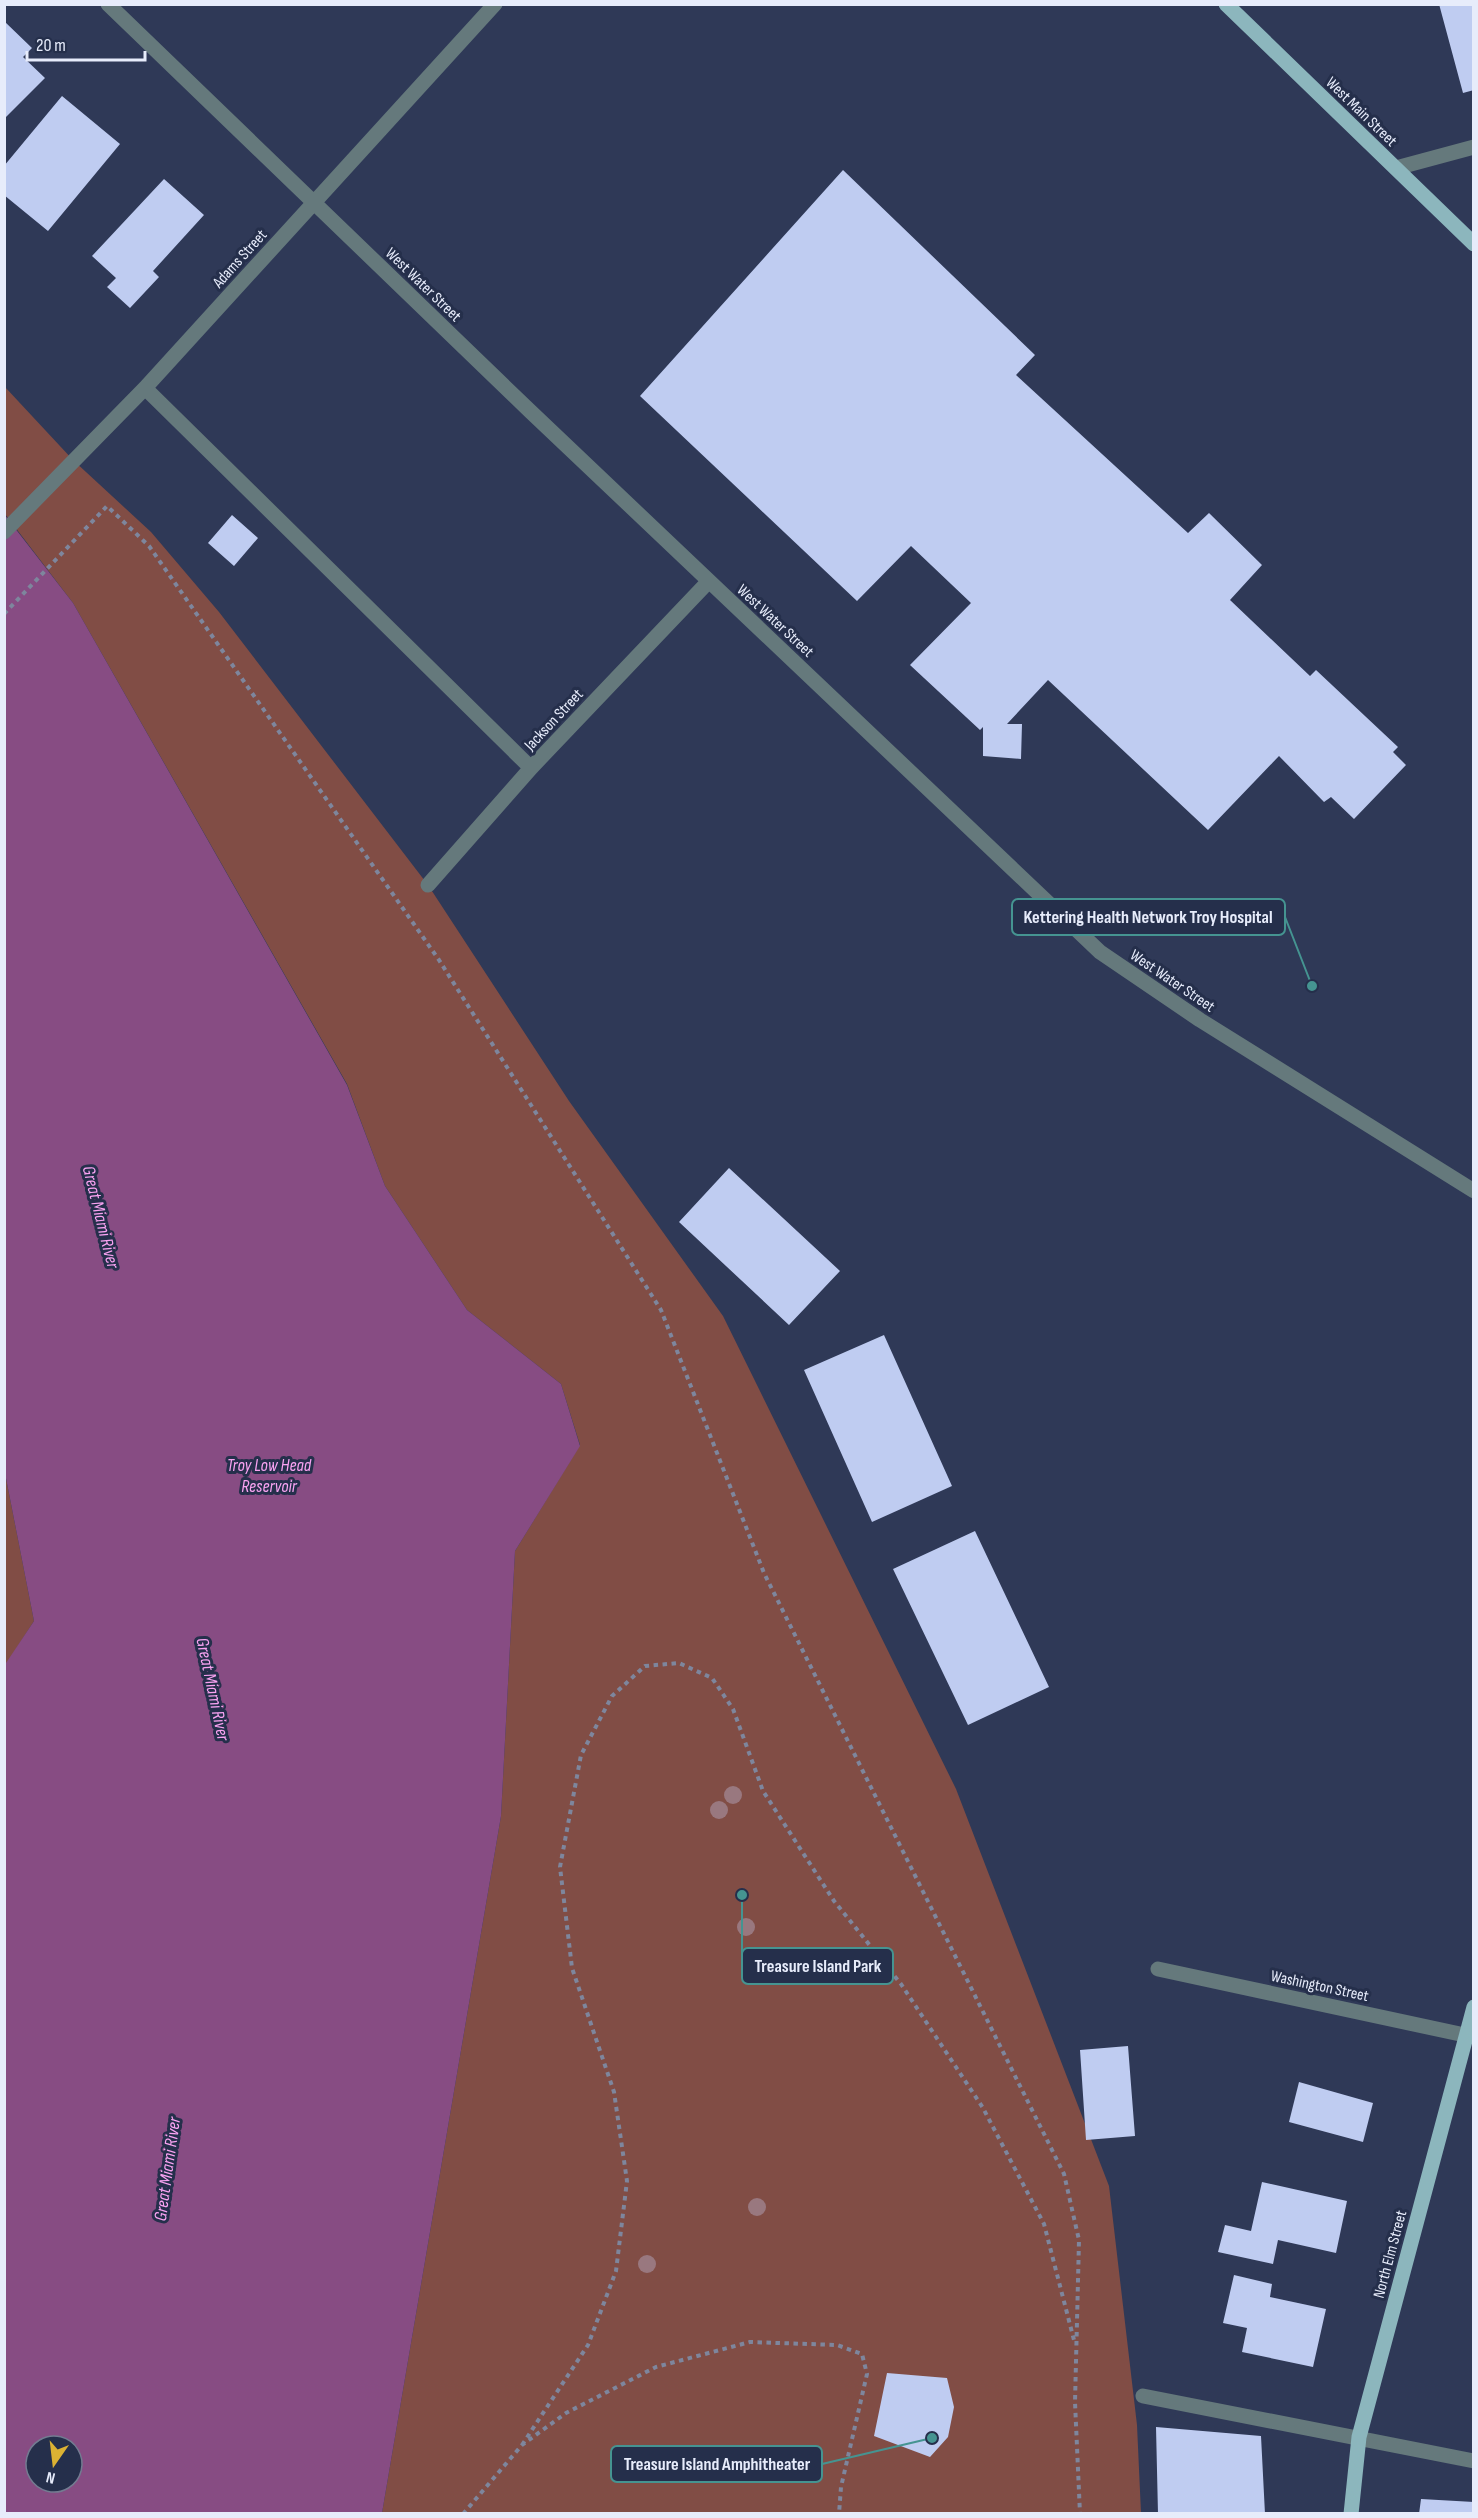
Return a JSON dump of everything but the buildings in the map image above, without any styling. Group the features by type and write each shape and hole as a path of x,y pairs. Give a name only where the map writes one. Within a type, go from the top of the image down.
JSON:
{"main road":[{"name":"West Main Street","path":"1226,4 1473,244"},
{"name":"North Elm Street","path":"1351,2514 1359,2437 1470,2036 1473,2007"}],"street":[{"name":"West Water Street","path":"108,4 708,581 1100,952 1200,1020 1473,1191"},
{"name":"Adams Street","path":"4,532 145,388 495,4"},
{"path":"1396,168 1473,147"},
{"path":"145,388 531,768"},
{"name":"Jackson Street","path":"428,885 531,768 708,581"},
{"name":"Washington Street","path":"1158,1969 1470,2036"},
{"path":"1143,2396 1473,2461"}],"path":[{"path":"4,614 106,506 149,546 439,960 662,1310 765,1573 1064,2174 1079,2240 1075,2402 1080,2514"},
{"path":"463,2514 522,2445 588,2345 616,2271 627,2181 614,2092 572,1968 560,1867 581,1755 612,1696 645,1666 679,1663 712,1678 733,1709 763,1791 834,1901 901,1984 983,2108 1044,2224 1076,2351"},
{"path":"522,2445 566,2413 656,2367 750,2342 837,2345 862,2354 867,2374 841,2487 839,2514"}],"shaded area":[{"path":"5,387 73,460 151,532 219,612 428,885 569,1101 723,1316 956,1789 1109,2186 1137,2425 1141,2513 382,2513 501,1816 515,1551 580,1445 561,1384 467,1310 385,1186 347,1084 73,603 5,514"},
{"path":"4,1468 34,1621 5,1666 4,1666"}],"water":[{"name":"Troy Low Head Reservoir","path":"4,514 73,603 347,1085 385,1186 467,1310 561,1384 580,1446 515,1551 501,1816 382,2513 5,2513 4,1666 34,1621 4,1468"}],"place":[{"name":"Kettering Health Network Troy Hospital","path":"1312,986"},
{"name":"Treasure Island Park","path":"742,1895"},
{"name":"Treasure Island Amphitheater","path":"932,2438"}],"water label":[{"name":"Great Miami River","path":"101,1217"},
{"name":"Great Miami River","path":"213,1689"},
{"name":"Great Miami River","path":"167,2169"}]}
